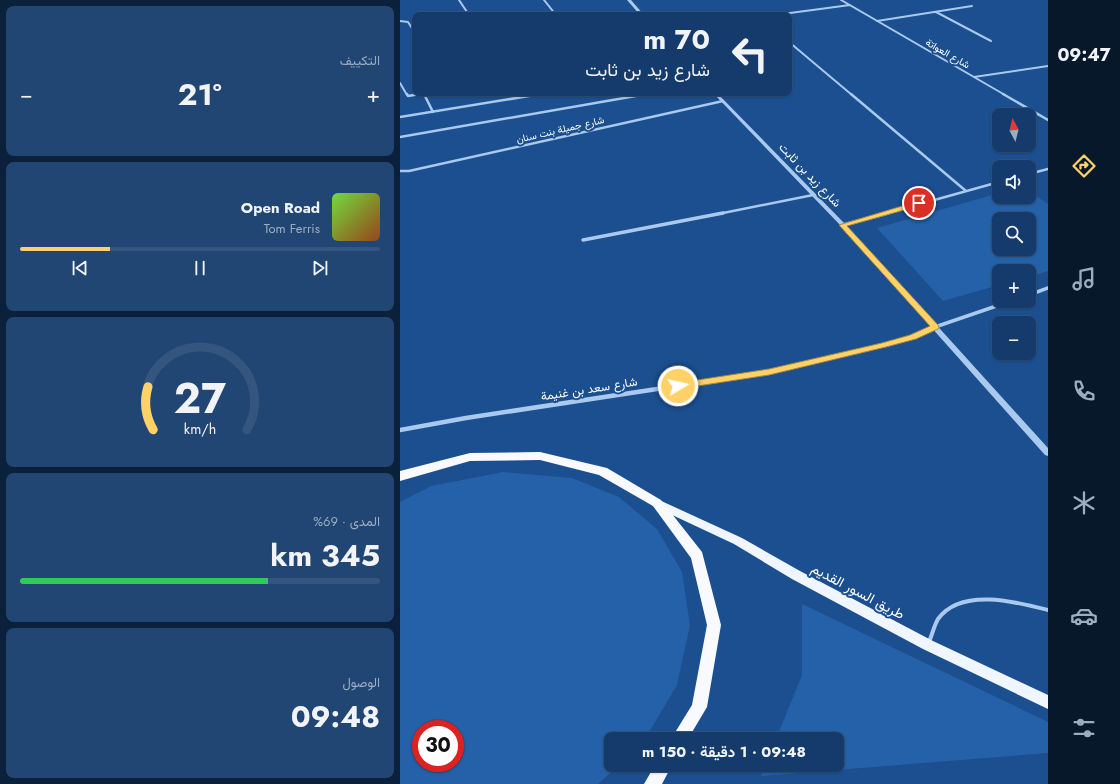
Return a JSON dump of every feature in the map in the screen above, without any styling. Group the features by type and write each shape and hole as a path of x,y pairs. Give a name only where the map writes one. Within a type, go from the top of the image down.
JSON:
{"highway":[{"path":"400,476 470,457 540,456 603,471 657,503 697,556 714,625 699,706 683,732"},
{"path":"652,784 660,772"}],"main road":[{"name":"طريق السور القديم","path":"657,503 738,541 796,575 928,645 1048,702"}],"street":[{"path":"459,0 467,12"},
{"path":"544,0 554,12"},
{"path":"629,0 639,12"},
{"name":"شارع العواتة","path":"841,0 1048,120"},
{"path":"792,13 850,5"},
{"path":"876,21 972,6"},
{"path":"935,12 991,41"},
{"path":"400,21 408,22 412,28"},
{"path":"792,45 966,191"},
{"path":"974,77 1048,66"},
{"path":"400,83 406,95 412,94"},
{"path":"426,96 433,112"},
{"path":"400,117 529,96"},
{"path":"400,137 635,96"},
{"name":"شارع زيد بن ثابت","path":"718,96 843,225 1048,453"},
{"name":"شارع جميلة بنت سنان","path":"400,171 409,171 723,101"},
{"path":"1036,172 1048,169"},
{"path":"843,225 992,184"},
{"path":"583,240 814,195"},
{"path":"1036,292 1048,288"},
{"name":"شارع سعد بن غنيمة","path":"400,430 466,418 769,372 913,337 935,327 992,308"}],"lane":[{"path":"928,645 940,617 960,602 993,598 1048,610"}],"shaded area":[{"path":"992,195 992,204 1036,204 1036,196 1048,204 1048,271 1036,275 1036,264 992,264 992,287 943,301 877,228"},
{"path":"503,472 572,478 619,497 657,529 682,572 690,625 677,685 649,732 604,732 604,772 611,772 598,784 400,784 400,502 431,486"},
{"path":"802,604 1048,722 1048,753 844,769 844,732 779,732 802,675"},
{"path":"762,772 811,772 761,776"}],"route":[{"path":"678,386 769,372 913,337 935,327 843,225 919,203"}]}
